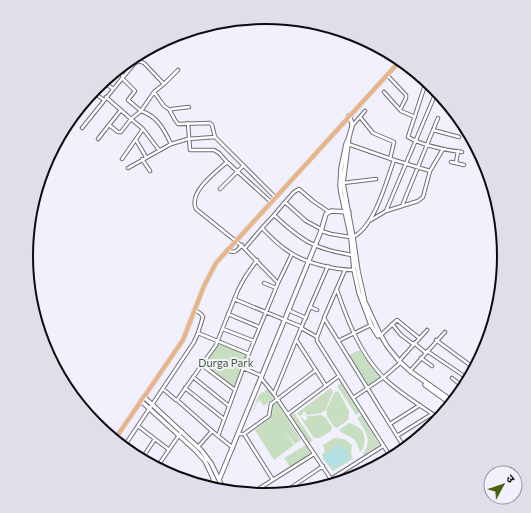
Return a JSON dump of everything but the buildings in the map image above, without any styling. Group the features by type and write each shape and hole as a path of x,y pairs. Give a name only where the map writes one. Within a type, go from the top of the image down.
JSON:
{"main road":[{"path":"117,436 183,340 210,273 227,250 397,64"}],"street":[{"path":"139,61 142,61 164,84"},
{"path":"82,128 134,65"},
{"path":"109,125 120,133 131,119 141,111 154,92 178,70"},
{"path":"121,75 135,90 128,100 141,111 146,112 160,123 171,144"},
{"path":"387,75 406,94 400,110"},
{"path":"108,85 113,89"},
{"path":"425,87 408,136 409,138 443,149 462,152"},
{"path":"154,92 164,106 170,110 177,123 210,123 212,125 215,137 275,197"},
{"path":"384,92 400,110 414,117"},
{"path":"98,96 104,101"},
{"path":"386,211 433,96"},
{"path":"106,97 143,129 159,150"},
{"path":"170,110 189,107"},
{"path":"98,139 121,110"},
{"path":"347,212 344,183 349,137 352,126 365,111"},
{"path":"349,116 352,126"},
{"path":"360,117 372,133 393,141 394,144 390,159"},
{"path":"402,206 438,118"},
{"path":"188,123 189,149 191,151 216,151 237,173 270,202"},
{"path":"122,159 143,129"},
{"path":"433,130 459,138"},
{"path":"128,168 171,144 188,139 215,137"},
{"path":"349,137 343,154 340,186 347,212 361,289 367,307 380,335 399,362 448,400"},
{"path":"136,140 146,157"},
{"path":"348,144 430,171"},
{"path":"371,220 386,211 418,201 423,197 430,171 443,149"},
{"path":"456,163 458,151"},
{"path":"142,159 150,171"},
{"path":"286,202 306,221 321,230 331,234 352,237 364,230 371,220 394,160"},
{"path":"227,162 203,185 194,204 196,209 242,245 278,283"},
{"path":"451,162 464,164"},
{"path":"220,189 243,166"},
{"path":"344,183 376,179"},
{"path":"245,248 294,192 299,189 329,212 347,212"},
{"path":"218,484 321,230 325,216 329,212"},
{"path":"274,215 294,233 314,246 334,252 352,255"},
{"path":"262,228 282,248 292,254 308,261 345,270 354,270"},
{"path":"352,237 354,270 361,300 371,325 385,347 399,362 448,400"},
{"path":"227,250 232,253 235,252 242,245"},
{"path":"218,436 259,327 292,254"},
{"path":"176,400 202,366 218,340 241,283 257,260"},
{"path":"274,394 328,266"},
{"path":"345,270 317,336 318,341 389,454"},
{"path":"264,283 276,288"},
{"path":"336,290 353,334 366,355 384,377 397,389 435,416"},
{"path":"234,299 317,336"},
{"path":"310,307 317,310"},
{"path":"126,443 189,350 198,333 203,317 195,310"},
{"path":"288,310 306,318"},
{"path":"228,314 259,327"},
{"path":"324,318 402,444"},
{"path":"380,335 396,321 399,321 419,338"},
{"path":"392,324 401,335 465,377"},
{"path":"338,341 371,325"},
{"path":"223,329 254,341"},
{"path":"353,398 384,377 427,330"},
{"path":"410,371 436,340 445,332"},
{"path":"198,333 249,354"},
{"path":"436,340 471,366"},
{"path":"296,341 326,386"},
{"path":"421,358 432,366"},
{"path":"202,366 235,390"},
{"path":"243,368 262,377 331,479 383,446"},
{"path":"239,434 244,434 269,416 270,406 316,370"},
{"path":"288,414 339,376"},
{"path":"193,377 229,406"},
{"path":"452,378 460,384"},
{"path":"185,388 224,420"},
{"path":"163,389 233,448"},
{"path":"144,397 180,433 205,461 216,484"},
{"path":"141,402 198,447 211,463 222,485"},
{"path":"390,424 420,405"},
{"path":"397,436 432,414"},
{"path":"138,426 168,450"},
{"path":"198,447 212,431"},
{"path":"160,463 180,433"},
{"path":"244,434 273,480"},
{"path":"144,455 155,439"},
{"path":"258,489 314,454"},
{"path":"289,488 323,466"},
{"path":"212,483 214,479"}],"green space":[{"name":"Durga Park","path":"219,343 247,355 233,388 204,366"},
{"path":"359,350 381,377 368,387 349,355"},
{"path":"341,383 360,412 356,415 337,386"},
{"path":"269,388 274,398 264,406 260,400 256,403 257,404 254,407 255,409 252,411 259,395"},
{"path":"331,388 333,392 325,411 322,413 307,415 304,411 302,415 299,416 297,413"},
{"path":"338,391 349,411 348,420 337,428 334,427 327,416 326,411 334,393"},
{"path":"277,403 301,440 295,444 284,430 294,445 274,460 255,430 271,417 271,407"},
{"path":"294,413 313,441 309,443 291,415"},
{"path":"321,415 325,417 332,427 331,431 320,438 314,438 300,417 302,417 305,421 307,416"},
{"path":"362,415 379,445 364,455 363,453 368,444 368,440 365,431 357,418"},
{"path":"349,423 358,427 363,432 364,444 363,449 360,452 354,439 339,430"},
{"path":"334,438 344,439 352,445 351,452 353,459 333,471 323,459 322,454 325,452 323,445"},
{"path":"306,445 311,455 290,467 284,458"}],"shaded area":[{"path":"337,445 341,445 346,451 350,460 334,469 325,461 323,457"}]}
